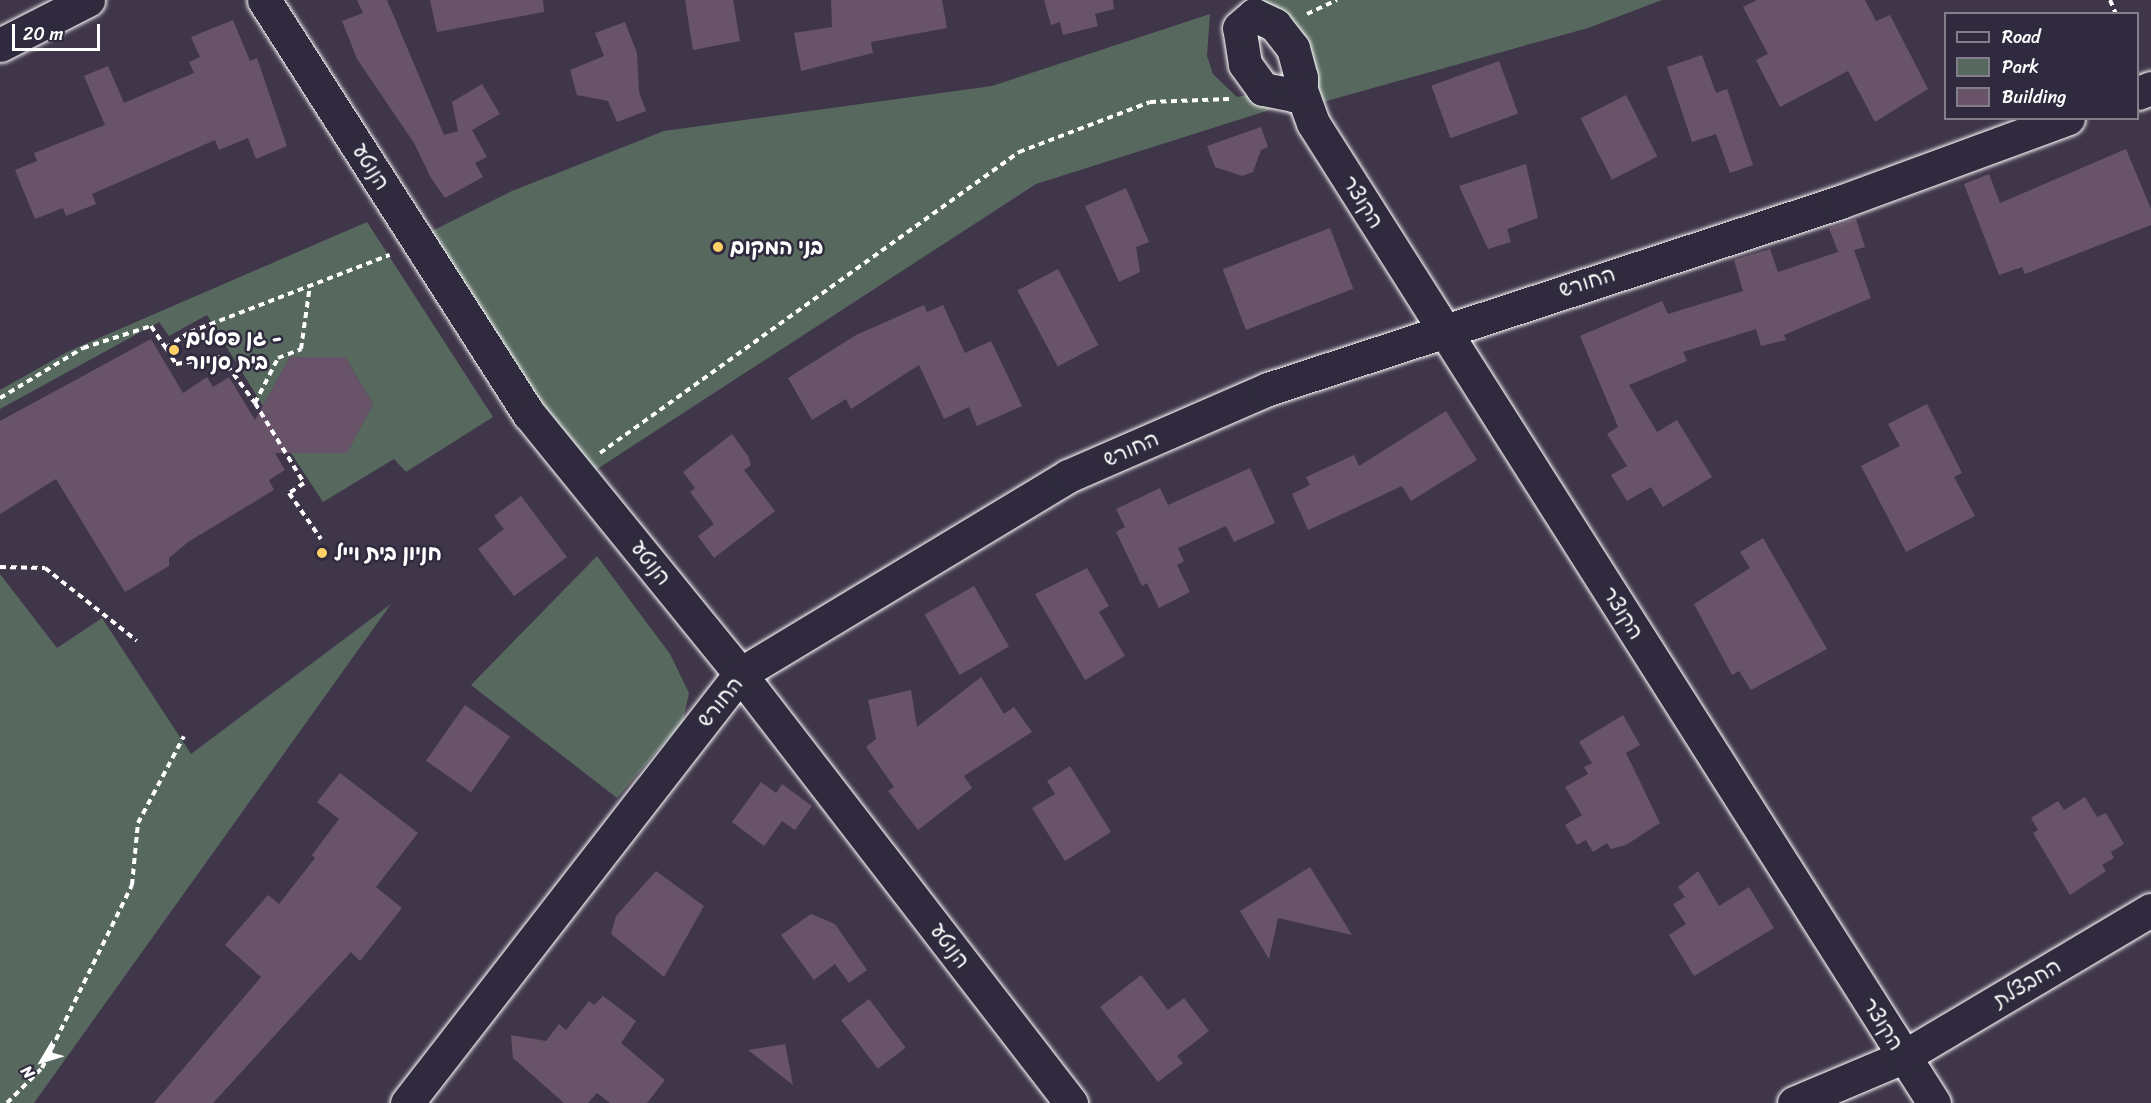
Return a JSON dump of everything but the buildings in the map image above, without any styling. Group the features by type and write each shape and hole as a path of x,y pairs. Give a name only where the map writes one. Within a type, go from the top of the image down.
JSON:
{"street":[{"path":"0,45 88,0"},
{"name":"הנוטע","path":"264,0 529,414 740,674 1071,1103"},
{"path":"1239,11 1284,34 1299,62 1294,94 1263,89 1253,77 1240,51 1239,11"},
{"name":"הקוצר","path":"1294,94 1934,1103"},
{"name":"החורש","path":"407,1103 740,674 1068,476 1268,389 1443,328 1840,202 2063,120"},
{"name":"החבצלת","path":"1903,1057 2151,910"},
{"path":"1794,1103 1903,1057"}],"path":[{"path":"575,471 1019,152 1150,102 1230,102 1228,93"},
{"path":"166,348 190,332 419,243"},
{"path":"255,403 278,358 301,349 310,285"},
{"path":"0,399 83,348 151,326 176,364 221,357 255,403 304,483 289,493 321,539"},
{"path":"0,567 45,568 137,640"},
{"path":"7,1103 42,1068 132,885 138,824 184,736"}],"green space":[{"path":"1252,0 1662,0 1588,28 1323,102"},
{"path":"1210,14 1207,56 1213,74 1237,97 1254,94 1273,109 1036,184 594,471 541,408 430,232 512,191 664,131 992,86"},
{"path":"367,222 493,417 406,472 394,459 323,502 291,453 347,452 373,404 345,357 290,357 263,406 207,315 169,336 159,322 0,409 0,390 69,351"},
{"path":"597,556 670,654 689,693 683,721 617,798 471,685"},
{"path":"0,574 57,648 102,618 191,754 391,604 34,1103 0,1103"}],"place":[{"name":"בני המקום","path":"718,247"},
{"name":"גן פסלים - בית סניור","path":"174,350"},
{"name":"חניון בית וייל","path":"322,553"}]}
